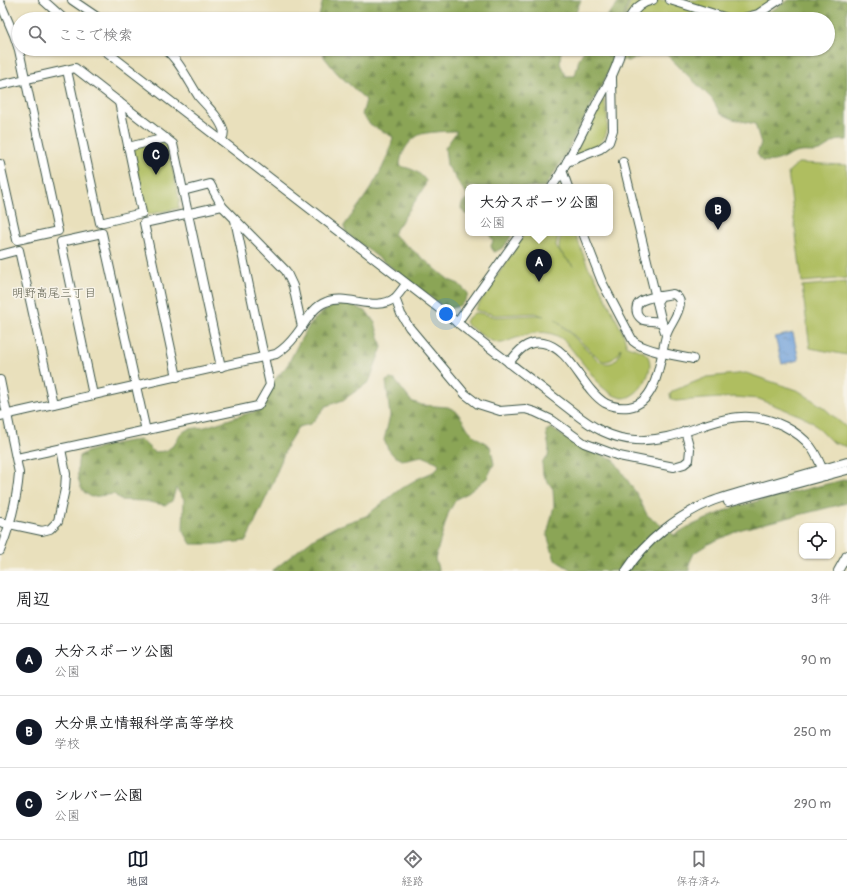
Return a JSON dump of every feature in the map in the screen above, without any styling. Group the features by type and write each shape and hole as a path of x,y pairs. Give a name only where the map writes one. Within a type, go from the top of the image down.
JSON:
{"street":[{"path":"43,0 56,12"},
{"path":"72,0 90,12"},
{"path":"634,12 643,4 653,0"},
{"path":"670,0 709,12"},
{"path":"761,12 779,0"},
{"path":"0,2 12,30"},
{"path":"0,164 17,240 58,231 26,79 20,56"},
{"path":"112,56 573,412 607,434 621,439 653,439 718,421 737,417 752,417 768,420 788,428 803,439 817,454 824,473"},
{"path":"173,56 199,96 220,123 224,131 224,136 221,140"},
{"path":"554,184 612,77 619,56"},
{"path":"0,85 75,68 173,144 221,367"},
{"path":"67,70 100,223 142,213 119,102"},
{"path":"567,162 600,149 609,142 613,130 612,77"},
{"path":"128,147 166,138"},
{"path":"623,162 666,335"},
{"path":"562,170 567,184"},
{"path":"183,191 210,184 222,206 290,276 302,327"},
{"path":"177,377 144,223 222,206"},
{"path":"17,458 258,406 270,385 235,220"},
{"path":"93,395 61,242 102,233 146,431"},
{"path":"458,323 519,236"},
{"path":"584,236 602,282 633,341 641,346 693,359"},
{"path":"0,254 19,250 52,404"},
{"path":"4,415 265,358 283,350 316,308 327,301 343,299 377,303 388,301 395,298 406,284"},
{"path":"509,363 519,350 528,344 534,342 549,344 562,353 600,399 610,406 625,408 636,405 649,394 654,384 666,335 675,319 680,301 676,295 673,294 658,299 640,302 638,304 636,311 641,319 654,320 662,323"},
{"path":"395,298 401,314 409,327 465,394 478,404 500,411 525,409 535,412 552,420 584,443 619,456 668,466 681,466 689,460 690,449 685,431"},
{"path":"0,380 4,415 17,458 19,473 10,525 0,551"},
{"path":"0,522 42,532 50,529 58,521 65,488 66,474 61,449"},
{"path":"824,473 847,462"},
{"path":"626,571 638,555 652,541 682,518 724,502 824,473 847,470"},
{"path":"838,571 847,555"}],"green space":[{"path":"323,0 581,0 576,12 320,12"},
{"path":"620,0 629,0 625,12 610,12"},
{"path":"631,0 775,0 759,12 627,12"},
{"path":"789,0 847,1 847,140 834,142 815,152 800,152 774,161 762,161 757,154 761,143 755,124 733,119 720,113 712,99 668,56 835,56 835,12 769,12"},
{"path":"561,56 560,64 566,76 575,76 581,56 613,56 606,77 561,162 547,184 465,184 465,192 447,165 445,148 457,131 422,134 411,141 405,148 401,157 400,166 415,171 426,181 424,188 393,234 449,280 459,284 468,293 465,301 460,305 449,308 445,308 346,233 344,226 380,173 390,149 393,137 371,125 362,115 366,100 337,73 324,57"},
{"path":"619,56 628,56 621,62"},
{"path":"630,56 640,56 629,61 626,61 625,59"},
{"path":"602,100 604,100 608,123 606,134 597,146 577,155 574,153"},
{"path":"162,142 168,149 180,202 178,203 179,208 146,215 132,148"},
{"path":"798,163 847,165 847,278 802,282 788,172"},
{"path":"465,200 465,214 461,208 462,203"},
{"path":"490,236 511,236 504,247 495,252 491,246 493,241"},
{"path":"523,236 558,236 556,245 557,249 575,268 559,250 559,244 560,236 576,236 588,267 593,273 623,333 627,346 640,350 647,355 650,368 648,375 645,382 635,393 629,397 623,398 611,394 601,386 565,341 552,334 539,332 533,333 503,343 498,343 481,335 466,324 465,321 474,313 496,317 544,316 535,313 496,315 475,310","holes":["555,319 602,361 609,361 614,358 621,348 620,353 614,362 603,363 599,361"]},
{"path":"847,282 847,355 810,348 802,286"},
{"path":"341,303 355,306 367,312 375,323 382,347 369,382 343,400 326,406 311,424 298,427 287,445 272,485 246,541 217,544 191,544 183,530 184,499 176,488 172,501 165,505 143,501 121,500 114,494 91,497 83,491 78,478 79,456 109,445 141,440 154,452 166,451 175,444 180,434 188,429 205,427 259,411 276,378 288,364 308,327 322,312"},
{"path":"746,373 799,391 823,407 847,428 847,447 832,442 812,422 801,416 759,399 735,397 675,401 671,399 670,394 673,391 707,377"},
{"path":"390,379 395,380 411,401 422,405 448,407 456,411 468,429 476,437 490,446 494,464 487,478 468,493 456,499 448,514 435,559 439,571 272,571 314,538 337,526 366,516 400,489 433,472 439,466 437,462 422,456 402,460 394,456 388,449 384,440 390,416 386,381"},
{"path":"551,428 572,442 614,460 638,496 647,515 674,535 688,527 734,507 847,479 847,503 742,529 708,544 694,553 689,564 689,571 573,571 555,560 547,535 554,506 553,489 543,475 542,462 548,457 549,448 546,431"}],"water":[{"path":"793,333 799,360 782,364 775,337"}],"place":[{"name":"シルバー公園","path":"156,175"},
{"name":"大分県立情報科学高等学校","path":"718,230"},
{"name":"大分スポーツ公園","path":"539,282"}],"district":[{"name":"明野高尾三丁目","path":"54,293"}]}
